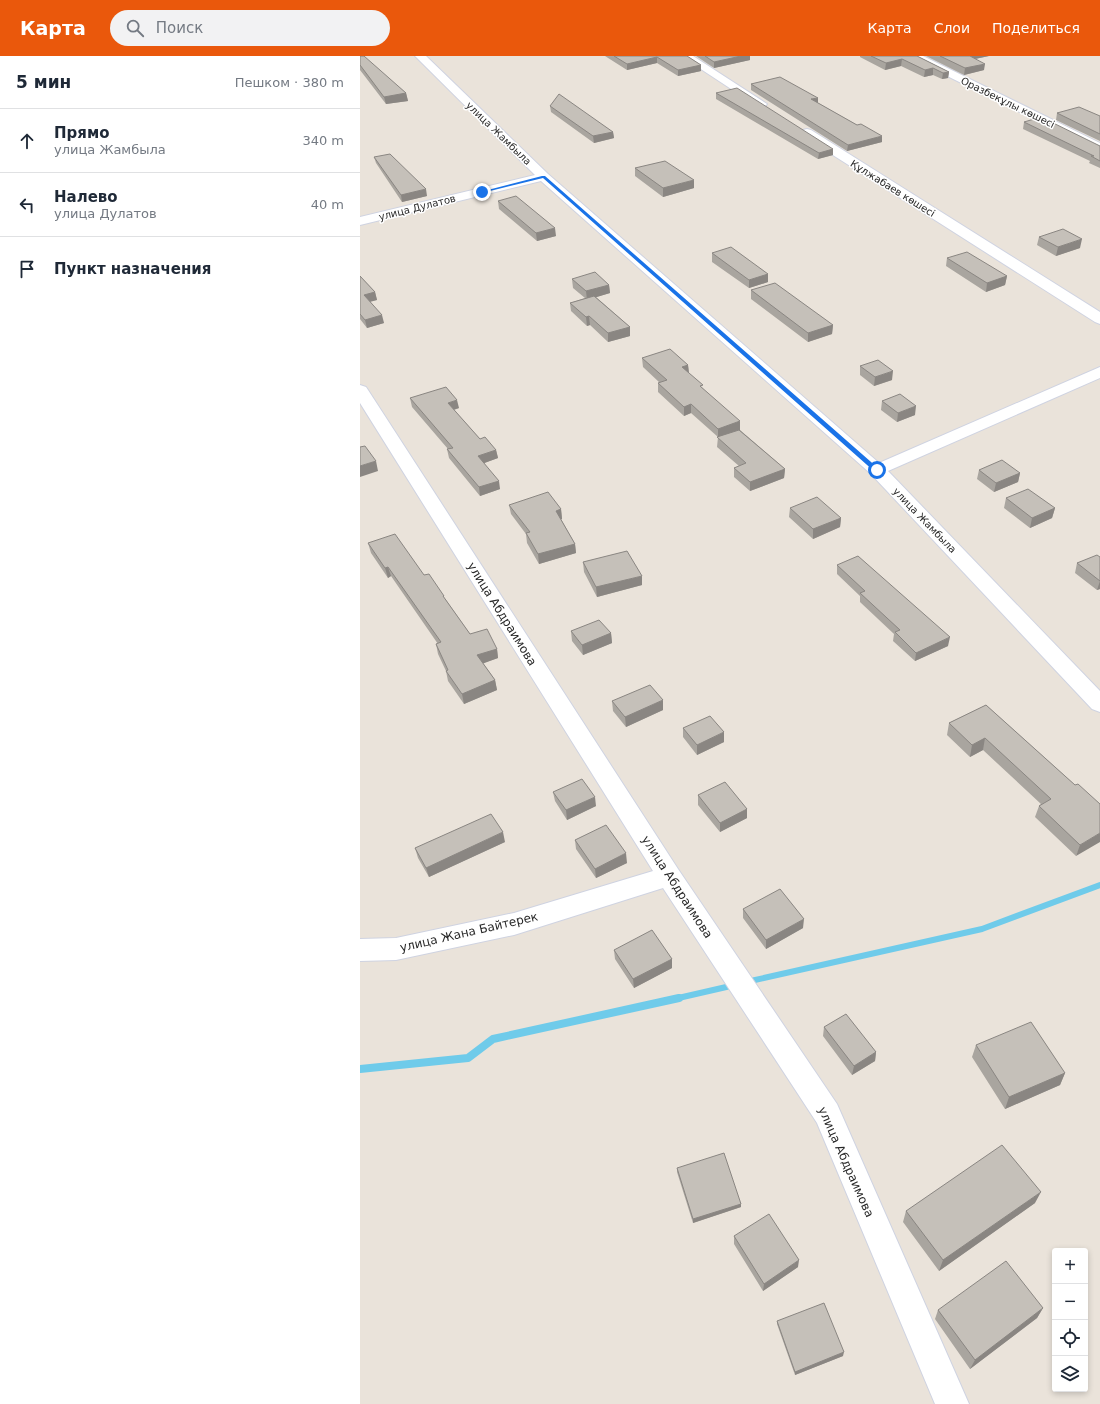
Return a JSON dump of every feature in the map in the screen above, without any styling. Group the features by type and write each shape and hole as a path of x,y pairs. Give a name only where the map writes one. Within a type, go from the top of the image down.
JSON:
{"street":[{"name":"улица Жамбыла","path":"420,56 544,177 877,470 1100,704"},
{"path":"686,56 773,111"},
{"name":"Оразбекұлы көшесі","path":"915,56 1100,148"},
{"name":"Құлжабаев көшесі","path":"800,128 1100,319"},
{"name":"улица Дулатов","path":"360,221 544,177"},
{"path":"877,470 1100,372"},
{"name":"улица Абдраимова","path":"360,390 669,876 827,1114 952,1404"},
{"name":"улица Жана Байтерек","path":"360,950 396,949 514,924 669,876"}],"building":[{"path":"360,56 364,56 406,93 384,97 360,65"},
{"path":"614,56 687,56 701,65 678,70 657,57 627,64"},
{"path":"705,56 741,56 714,62"},
{"path":"871,56 917,56 949,72 943,73 933,68 925,70 902,59 886,63"},
{"path":"940,56 970,56 985,64 965,68"},
{"path":"780,77 818,98 811,99 857,125 861,124 882,136 848,145 751,84"},
{"path":"737,88 833,149 819,153 716,93"},
{"path":"559,94 613,132 593,136 550,106"},
{"path":"1079,107 1100,116 1100,134 1057,113"},
{"path":"1041,117 1100,146 1100,161 1091,156 1094,156 1024,122"},
{"path":"390,154 426,189 401,195 374,157"},
{"path":"665,161 694,180 663,188 635,168"},
{"path":"516,196 555,228 536,233 498,201"},
{"path":"1063,229 1082,239 1058,247 1039,237"},
{"path":"731,247 768,274 749,280 712,253"},
{"path":"967,252 1007,276 987,283 947,258"},
{"path":"595,272 609,285 586,291 572,279"},
{"path":"360,276 375,292 364,295 382,315 365,320 360,314"},
{"path":"775,283 833,325 808,333 751,290"},
{"path":"594,296 630,327 608,333 589,316 586,317 570,303"},
{"path":"670,349 688,365 682,367 703,385 700,386 740,421 718,429 691,404 684,407 658,383 667,380 642,358"},
{"path":"878,360 893,371 875,377 860,366"},
{"path":"446,387 457,400 448,403 480,439 485,437 496,450 478,456 499,481 479,487 447,449 453,448 410,398"},
{"path":"900,394 916,406 898,413 882,401"},
{"path":"739,430 785,469 750,482 734,468 746,463 717,437"},
{"path":"365,446 376,461 360,466 360,447"},
{"path":"1002,460 1020,473 996,483 979,470"},
{"path":"1028,489 1055,508 1032,518 1006,498"},
{"path":"548,492 561,509 556,511 575,544 538,554 526,533 530,532 509,505"},
{"path":"817,497 841,518 813,529 790,508"},
{"path":"395,534 424,575 429,574 470,634 487,629 497,649 477,655 495,680 462,694 446,671 448,670 436,644 441,642 388,567 385,568 368,543"},
{"path":"627,551 642,576 596,587 583,562"},
{"path":"1097,555 1100,557 1100,581 1077,563"},
{"path":"858,556 950,637 916,653 895,632 900,630 860,593 865,591 837,565"},
{"path":"599,620 611,633 582,645 571,631"},
{"path":"650,685 663,700 625,717 612,701"},
{"path":"986,705 1075,785 1078,784 1100,804 1100,833 1080,845 1039,806 1051,799 985,738 972,745 949,723"},
{"path":"710,716 724,732 697,745 683,728"},
{"path":"582,779 595,797 566,810 553,792"},
{"path":"725,782 747,809 720,823 698,795"},
{"path":"491,814 503,832 426,868 415,848"},
{"path":"606,825 626,853 595,869 575,840"},
{"path":"780,889 804,919 766,940 743,909"},
{"path":"652,930 672,959 633,979 614,950"},
{"path":"846,1014 876,1052 854,1066 824,1027"},
{"path":"1031,1022 1065,1073 1009,1097 976,1045"},
{"path":"1002,1145 1041,1192 943,1260 906,1211"},
{"path":"724,1153 741,1204 693,1219 677,1168"},
{"path":"769,1214 799,1260 764,1284 734,1236"},
{"path":"1006,1261 1043,1308 975,1360 938,1310"},
{"path":"824,1303 844,1352 795,1372 777,1321"}],"waterway":[{"path":"746,982 982,929 1100,885"},
{"path":"674,999 735,985"},
{"path":"360,1069 468,1058 493,1039 679,998"}],"route":[{"path":"482,192 544,177 877,470"}]}
